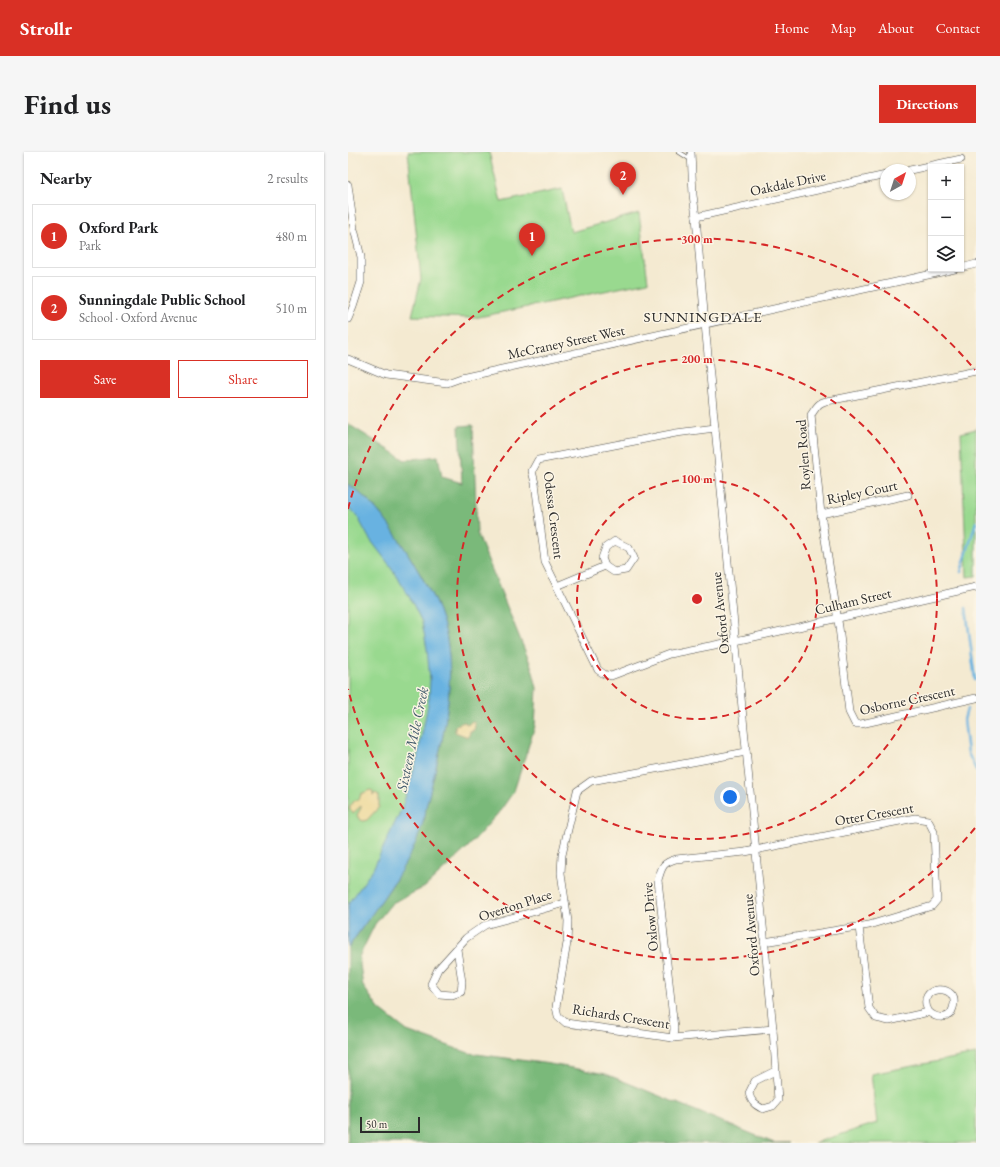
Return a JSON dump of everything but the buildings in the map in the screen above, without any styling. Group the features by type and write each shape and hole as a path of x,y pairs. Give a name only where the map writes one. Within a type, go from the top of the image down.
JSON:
{"street":[{"name":"Oxford Avenue","path":"691,155 704,324 756,850 773,1029 776,1071 778,1100 773,1106 763,1109 754,1105 750,1099 749,1093 755,1081 776,1071"},
{"path":"916,169 961,159"},
{"name":"Oakdale Drive","path":"696,217 880,176"},
{"path":"348,185 354,230 361,257 360,282 348,319"},
{"path":"964,267 976,264"},
{"name":"McCraney Street West","path":"348,360 386,375 447,383 461,378 941,272"},
{"name":"Roylen Road","path":"838,617 835,607 821,514 811,415 816,406 823,401 976,371"},
{"name":"Odessa Crescent","path":"715,428 676,433 538,460 532,471 535,483 545,562 598,670 604,674 612,676 669,654 736,641"},
{"name":"Ripley Court","path":"821,514 908,495"},
{"path":"615,542 629,548 634,558 626,570 614,572 605,566 602,558 606,547 615,542"},
{"path":"557,586 605,566"},
{"name":"Culham Street","path":"736,641 948,592 976,587"},
{"name":"Osborne Crescent","path":"838,617 849,712 855,724 861,724 976,698"},
{"name":"Richards Crescent","path":"746,752 590,781 577,791 562,855 561,873 568,921 567,943 559,990 556,998 556,1007 558,1016 566,1023 673,1038 773,1029"},
{"name":"Otter Crescent","path":"756,850 915,818 928,820 934,832 937,900 932,906 859,927 764,942"},
{"name":"Oxlow Drive","path":"673,1038 674,1028 658,880 661,868 668,861 676,859 756,850"},
{"name":"Overton Place","path":"457,949 462,982 461,992 452,995 439,994 431,984 438,968 466,938 485,925 565,902"},
{"path":"859,927 869,1008 876,1018 889,1021 929,1012 937,1018 945,1017 953,1010 954,1005 952,996 945,990 940,989 931,992 926,1003 929,1012"}],"lane":[{"path":"679,152 691,155"}],"green space":[{"path":"408,152 489,152 501,202 562,189 571,232 639,213 648,282 474,318 412,316 421,279"},
{"path":"348,424 405,460 438,456 442,477 462,483 459,426 473,425 477,533 532,668 537,688 535,726 514,791 500,811 468,847 425,887 392,903 375,924 359,957 363,986 379,1009 407,1031 469,1053 550,1064 606,1074 774,1143 348,1143 348,948 395,881 425,818 426,807 438,760 447,709 449,658 446,634 439,611 424,581 388,523 367,499 348,484"},
{"path":"976,429 976,576 967,577 961,433"},
{"path":"348,443 532,692 527,752 493,809 348,910"},
{"path":"976,1054 976,1143 814,1143 877,1123 871,1074"}],"sand":[{"path":"472,721 474,722 475,727 473,731 470,731 468,737 455,732 455,727 457,725 464,722 468,725"},
{"path":"370,790 373,791 373,795 376,793 379,796 379,807 367,820 363,821 359,819 357,815 361,806 353,813 350,810 350,807 354,801 359,800 361,794"}],"water":[{"name":"Sixteen Mile Creek","path":"348,484 367,499 388,523 424,581 439,611 446,634 449,658 449,683 443,735 422,825 406,862 383,899 348,948 348,905 373,869 402,808 417,759 429,699 430,680 427,649 422,622 410,598 391,567 369,538 356,514 348,507"}],"waterway":[{"path":"961,572 976,522"},
{"path":"966,608 975,680"},
{"path":"967,709 964,720 968,753 976,770"}],"place":[{"name":"Sunningdale Public School","path":"623,195"},
{"name":"Oxford Park","path":"532,256"}],"district":[{"name":"SUNNINGDALE","path":"703,316"}]}
